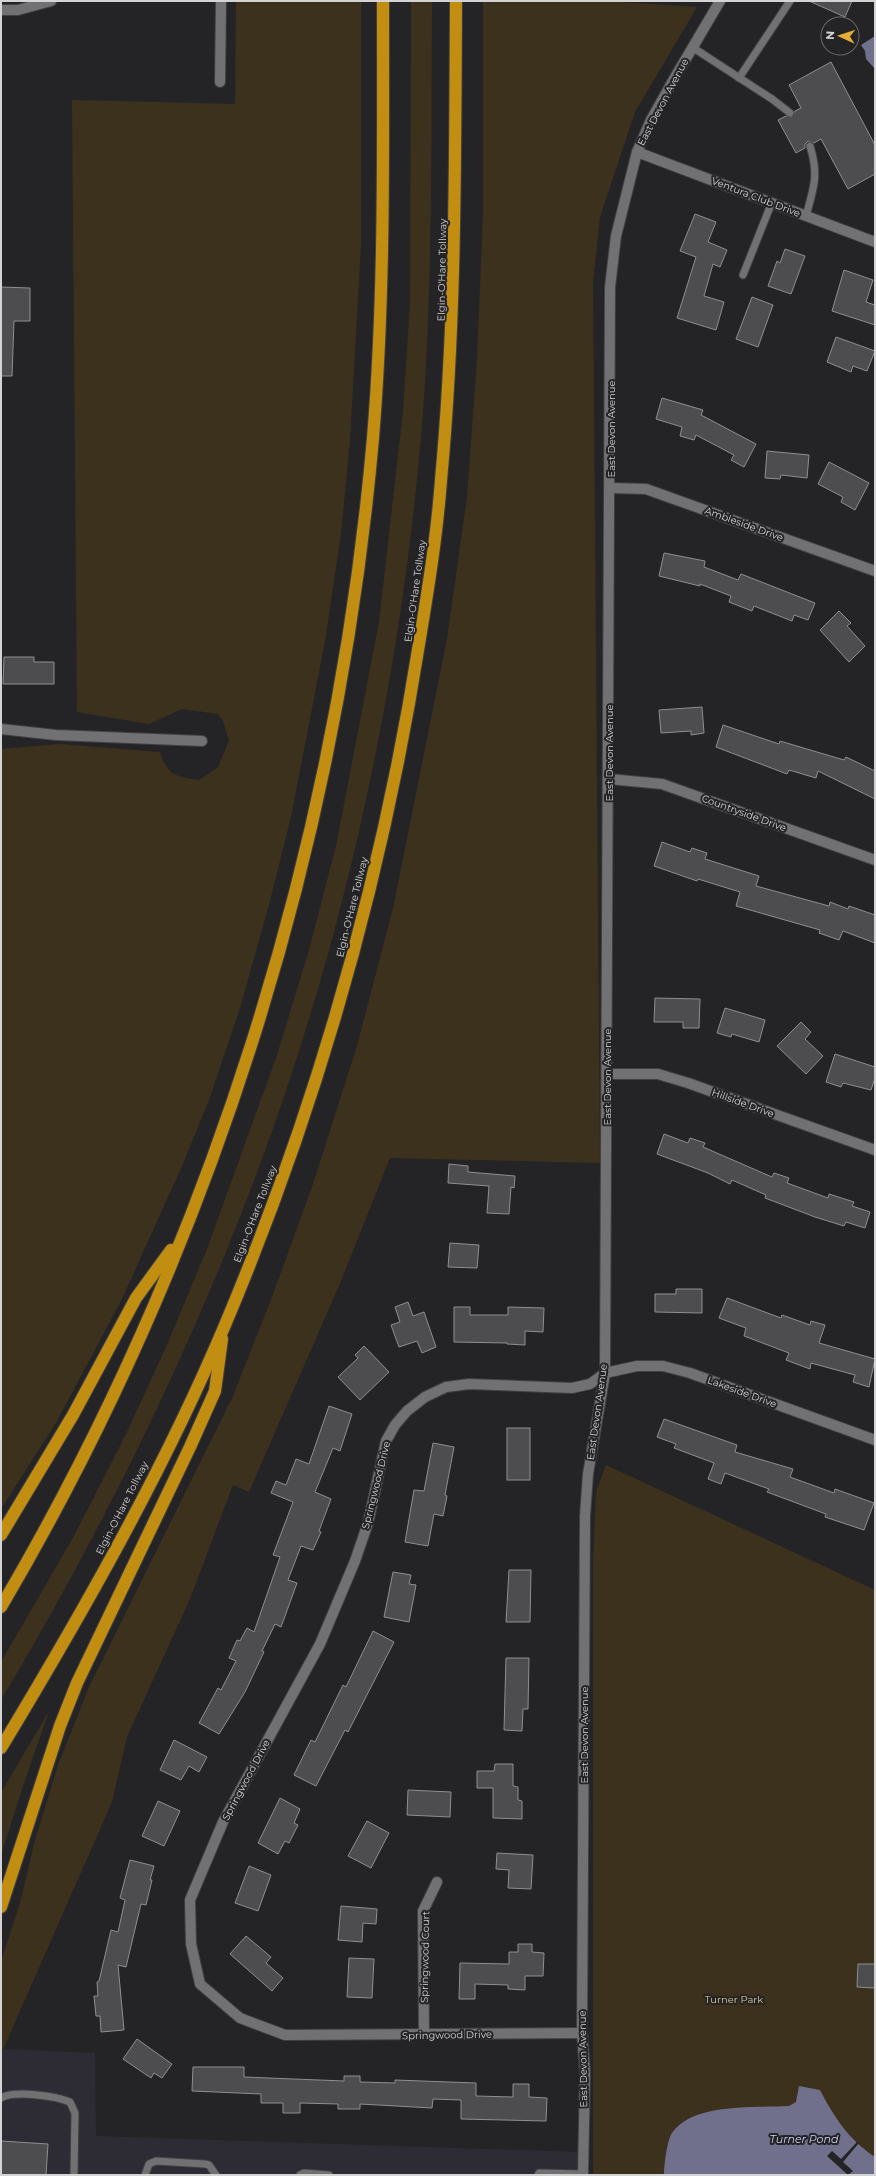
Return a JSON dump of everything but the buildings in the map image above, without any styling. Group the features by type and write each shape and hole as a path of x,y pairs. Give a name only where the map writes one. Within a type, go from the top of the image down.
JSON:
{"highway":[{"path":"1,1607 56,1509 101,1418 183,1233 223,1129 256,1029 282,940 309,837 347,643 365,512 379,358 382,268 383,1"},
{"name":"Elgin-O'Hare Tollway","path":"1,1748 45,1674 125,1531 224,1326 286,1166 315,1083 340,1001 368,895 408,712 428,591 441,484 452,348 455,203 456,1"},
{"path":"1,1535 73,1415 136,1298 183,1233"},
{"path":"1,1907 58,1733 77,1683 190,1447 215,1391 224,1326"}],"street":[{"path":"1,10 18,10 51,1"},
{"path":"220,82 222,1"},
{"name":"East Devon Avenue","path":"583,2174 585,2072 582,2033 585,1516 588,1474 605,1373 611,488 610,287 616,236 637,152 651,120 720,1"},
{"name":"Ventura Club Drive","path":"637,152 875,242"},
{"name":"Ambleside Drive","path":"611,488 646,489 875,570"},
{"path":"1,729 56,735 202,741"},
{"name":"Countryside Drive","path":"609,779 662,784 875,860"},
{"name":"Hillside Drive","path":"608,1074 658,1074 696,1086 875,1150"},
{"name":"Lakeside Drive","path":"605,1373 637,1366 663,1366 690,1373 875,1440"},
{"name":"Springwood Drive","path":"582,2033 285,2035 240,2018 200,1984 191,1944 190,1900 223,1822 320,1644 368,1523 386,1441 395,1425 407,1411 425,1397 446,1387 469,1384 572,1388 590,1384 605,1373"},
{"name":"Springwood Court","path":"424,2035 423,1911 437,1882"}],"lane":[{"path":"740,78 790,1"},
{"path":"692,47 790,113"},
{"path":"806,216 816,181 815,162 810,146"},
{"path":"743,275 772,202"},
{"path":"1,2098 6,2095 20,2094 61,2099 70,2102 75,2113 74,2175"},
{"path":"145,2175 148,2164 156,2161 205,2164 209,2165 216,2175"},
{"path":"538,2175 538,2172 583,2174"},
{"path":"300,2175 304,2173 329,2175"}],"shaded area":[{"path":"4,2049 95,2053 96,2136 581,2152 580,2175 1,2175 1,2054"}],"green space":[{"path":"236,1 361,1 361,245 350,440 341,534 325,641 291,817 269,905 240,1008 209,1100 182,1166 122,1299 57,1421 1,1509 1,749 60,744 160,752 166,766 174,774 184,778 199,780 218,767 229,741 223,721 218,714 182,709 149,724 77,712 72,100 235,104"},
{"path":"411,1 432,1 430,258 426,361 414,508 401,605 386,701 367,797 319,986 290,1078 258,1170 231,1239 203,1307 142,1441 74,1572 1,1700 1,1662 74,1536 126,1434 166,1347 207,1249 277,1055 309,950 336,846 379,622 403,411 410,304"},
{"path":"483,1 604,1 697,7 635,112 600,217 593,282 600,1163 390,1158 341,1281 249,1492 233,1485 190,1599 127,1737 112,1802 1,2054 1,1961 20,1903 34,1844 58,1765 89,1687 233,1396 272,1297 312,1187 357,1046 393,908 447,639 467,497 477,360 483,214"},
{"name":"Turner Park","path":"606,1465 875,1590 875,2175 593,2175 593,1564 596,1492"},
{"path":"49,1711 24,1783 1,1855 1,1793"}],"water":[{"path":"875,36 875,69 866,59 865,51 861,45"},
{"name":"Turner Pond","path":"799,2086 820,2090 843,2127 857,2143 875,2157 875,2175 664,2175 666,2153 670,2136 682,2123 694,2116 710,2111 743,2107 789,2106 796,2102"}],"pier":[{"path":"857,2142 859,2143 843,2162 853,2171 848,2175 827,2156 832,2151 841,2159"}]}
